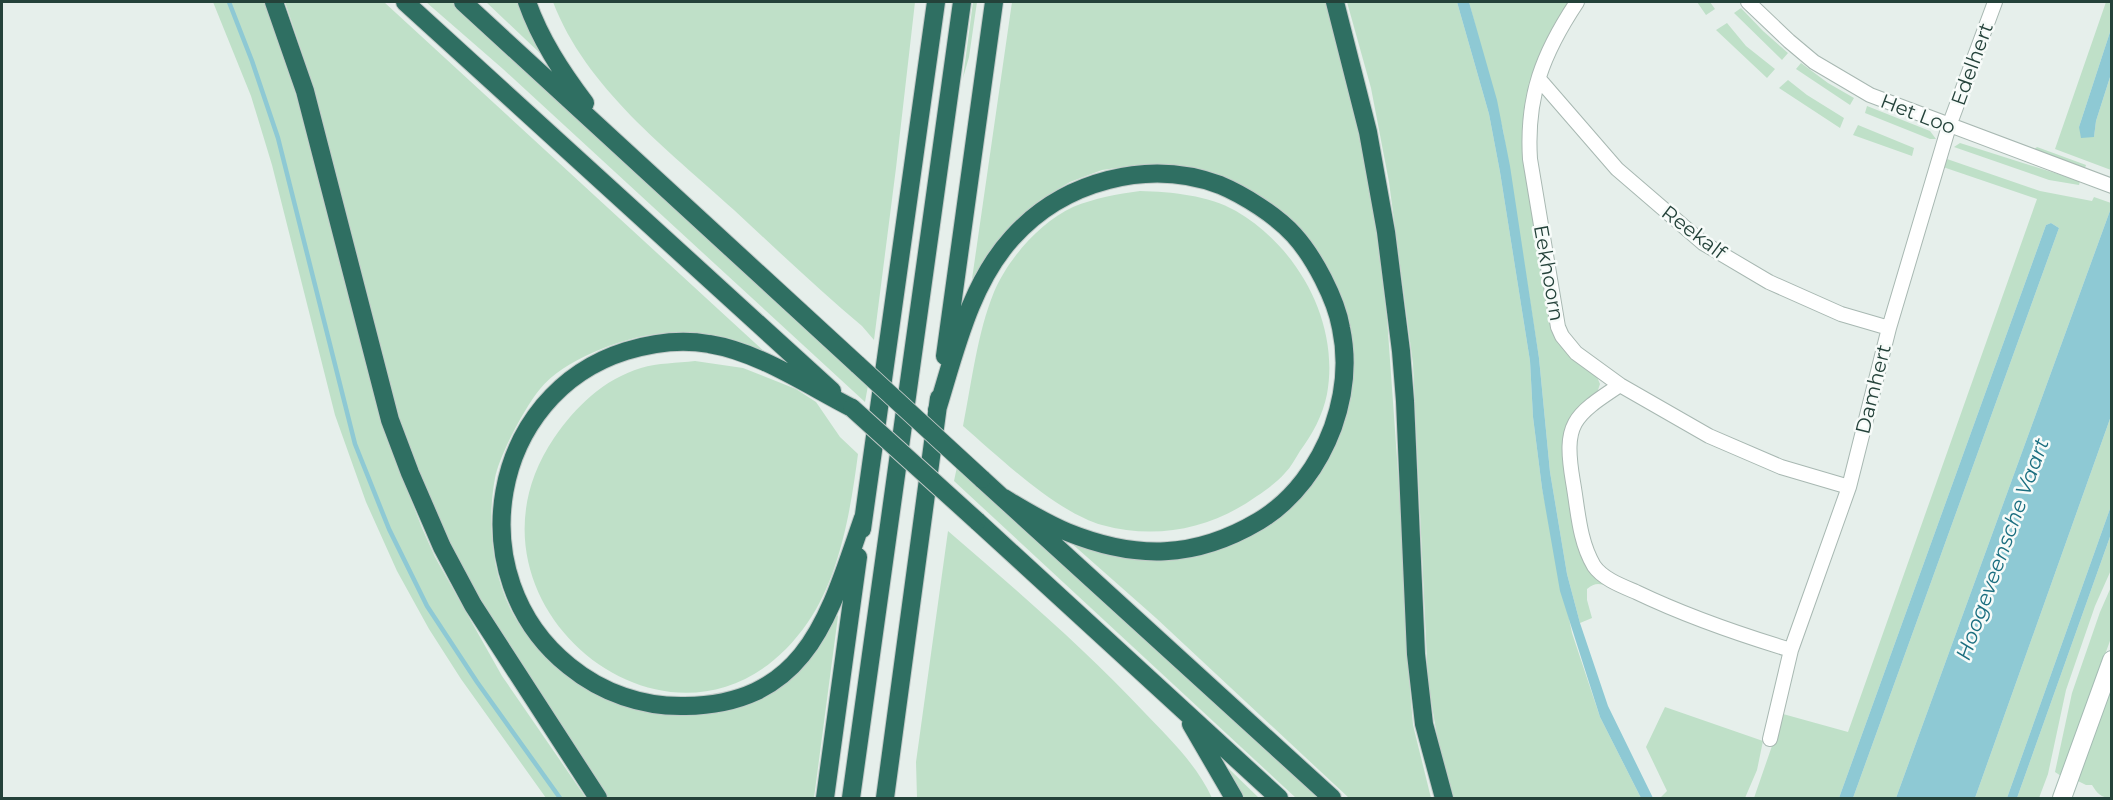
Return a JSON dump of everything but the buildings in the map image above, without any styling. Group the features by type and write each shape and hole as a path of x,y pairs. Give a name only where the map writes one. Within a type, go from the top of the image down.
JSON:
{"highway":[{"path":"274,2 305,91 371,351 390,420 410,473 442,547 473,605 598,798"},
{"path":"405,2 977,521 1278,798"},
{"path":"463,2 1332,798"},
{"path":"527,2 534,24 553,59 614,140"},
{"path":"851,798 962,2"},
{"path":"885,798 994,2"},
{"path":"1335,2 1368,132 1386,232 1405,401 1416,654 1424,724 1444,798"},
{"path":"825,798 935,4"},
{"path":"937,410 962,329 993,264 1012,238 1043,210 1070,193 1095,182 1130,176 1159,173 1191,178 1220,185 1251,201 1293,234 1313,262 1330,294 1341,327 1344,357 1343,386 1338,412 1329,439 1314,467 1295,492 1268,515 1234,536 1202,546 1167,552 1133,551 1101,544 1065,531 1004,498"},
{"path":"852,408 744,352 708,344 677,342 645,345 609,356 581,371 544,405 516,449 505,486 501,528 504,562 515,598 533,629 554,654 582,676 610,692 642,702 673,706 704,706 732,701 757,691 787,671 801,657 826,618 838,591 863,518"},
{"path":"1184,712 1234,798"},
{"path":"890,757 892,798"}],"street":[{"name":"Eekhoorn","path":"1577,2 1552,41 1530,115 1530,159 1558,327 1562,336 1576,353 1620,385 1709,436 1781,467 1849,487"},
{"name":"Het Loo","path":"1748,2 1814,62 1870,95 2112,186"},
{"name":"Edelhert","path":"1949,126 1995,2"},
{"name":"Reekalf","path":"1539,79 1617,169 1702,243 1769,282 1841,314 1889,328"},
{"name":"Damhert","path":"1770,739 1791,650 1849,487 1889,328 1949,126"},
{"path":"1620,385 1582,412 1574,423 1570,438 1570,467 1582,533 1596,568 1616,583 1700,621 1791,650"},
{"path":"2062,798 2112,660"}],"green space":[{"path":"213,2 264,2 284,54 298,102 381,422 422,528 435,557 502,676 586,798 546,798 461,679 429,629 397,571 366,502 335,415 272,165 251,96"},
{"path":"285,2 384,2 768,355 713,339 671,333 627,340 594,352 563,369 550,378 527,407 497,469 492,499 493,544 496,566 510,609 536,644 650,706 673,714 701,714 736,706 836,614 838,616 814,798 607,798 595,780 492,622 444,540 397,416 327,142 304,59"},
{"path":"426,2 458,2 869,380 865,402 503,69"},
{"path":"486,2 521,2 544,57"},
{"path":"553,2 915,2 874,340 862,326 656,140 607,90 568,33"},
{"path":"973,2 977,2 969,57 963,78"},
{"path":"1012,2 1328,2 1354,98 1373,205 1387,318 1413,725 1431,798 1349,798 1156,618 1070,542 1104,553 1151,561 1184,557 1265,525 1344,417 1352,385 1353,352 1301,236 1170,168 1138,165 1102,170 1070,182 1040,200 1012,224 972,279"},
{"path":"1347,2 1457,2 1489,114 1500,172 1530,361 1533,417 1542,488 1572,633 1600,717 1641,798 1453,798 1437,736 1428,682 1413,364 1389,182 1371,88"},
{"path":"1469,2 1570,2 1555,23 1542,49 1524,115 1523,136 1526,172 1551,324 1555,335 1597,377 1600,384 1597,393 1576,412 1576,526 1609,584 1607,586 1594,585 1587,589 1587,600 1592,618 1580,623 1567,574 1550,472 1539,358 1503,130"},
{"path":"1697,2 1710,2 1715,9 1706,15"},
{"path":"2106,2 2111,2 2111,29 2079,127 2094,137 2096,121 2111,74 2111,170 2055,149"},
{"path":"1741,8 1788,53 1782,60 1734,13"},
{"path":"1727,23 1746,46 1775,69 1767,78 1716,30"},
{"path":"1801,63 1828,83 1854,98 1850,105 1796,69"},
{"path":"1788,80 1844,118 1840,128 1779,88"},
{"path":"1867,106 1930,131 1936,139 1930,139 1865,113"},
{"path":"1858,125 1914,148 1912,156 1853,135"},
{"path":"1960,143 2080,181 2079,185 2049,180 1954,147"},
{"path":"2037,147 2086,165 2085,168 2033,150"},
{"path":"1947,159 2040,191 2092,201 2094,197 2111,203 2111,208 1896,798 1853,798 2059,228 2051,223 2046,225 1839,798 1754,798 1783,714 1848,732 2037,199 1943,167"},
{"path":"1140,191 1190,195 1214,201 1236,211 1258,226 1278,245 1310,289 1327,341 1329,367 1327,394 1320,417 1291,466 1282,476 1257,496 1221,517 1202,524 1163,531 1143,531 1102,525 1066,509 1029,483 963,426 979,341 988,308 1000,279 1016,255 1037,232 1073,207 1106,197"},
{"path":"695,361 743,368 796,389 816,402 840,437 858,454 848,519 836,563 819,604 808,622 757,672 701,692 644,686 592,660 552,617 528,563 527,501 554,438 571,416 603,387 627,373 661,364"},
{"path":"2111,416 2111,506 2007,798 1975,798"},
{"path":"958,462 1321,798 1296,798 954,481"},
{"path":"948,531 1048,619 1121,688 1182,752 1199,774 1212,798 917,798 916,762"},
{"path":"2111,534 2111,570 2095,606 2066,690 2048,774 2039,798 2017,798"},
{"path":"2111,587 2111,638 2061,776 2055,772 2072,693"},
{"path":"2111,682 2111,798 2100,794 2092,785 2076,780"},
{"path":"1665,707 1763,741 1757,770 1745,798 1660,798 1667,791 1646,747"},
{"path":"1228,768 1259,798 1244,798"}],"water":[{"path":"1457,2 1469,2 1497,100 1510,166 1539,358 1550,472 1567,574 1580,623 1608,706 1653,798 1641,798 1600,717 1560,591 1542,488 1533,417 1530,361 1500,172 1489,114"},
{"path":"2111,29 2111,74 2096,121 2094,137 2081,138 2079,127"},
{"name":"Hoogeveensche Vaart","path":"2111,208 2111,416 1975,798 1896,798"},
{"path":"2051,223 2059,228 1853,798 1839,798 2046,225"},
{"path":"2111,506 2111,534 2017,798 2007,798"}],"waterway":[{"path":"229,2 278,138 355,444 389,529 427,606 477,682 560,798"}]}
